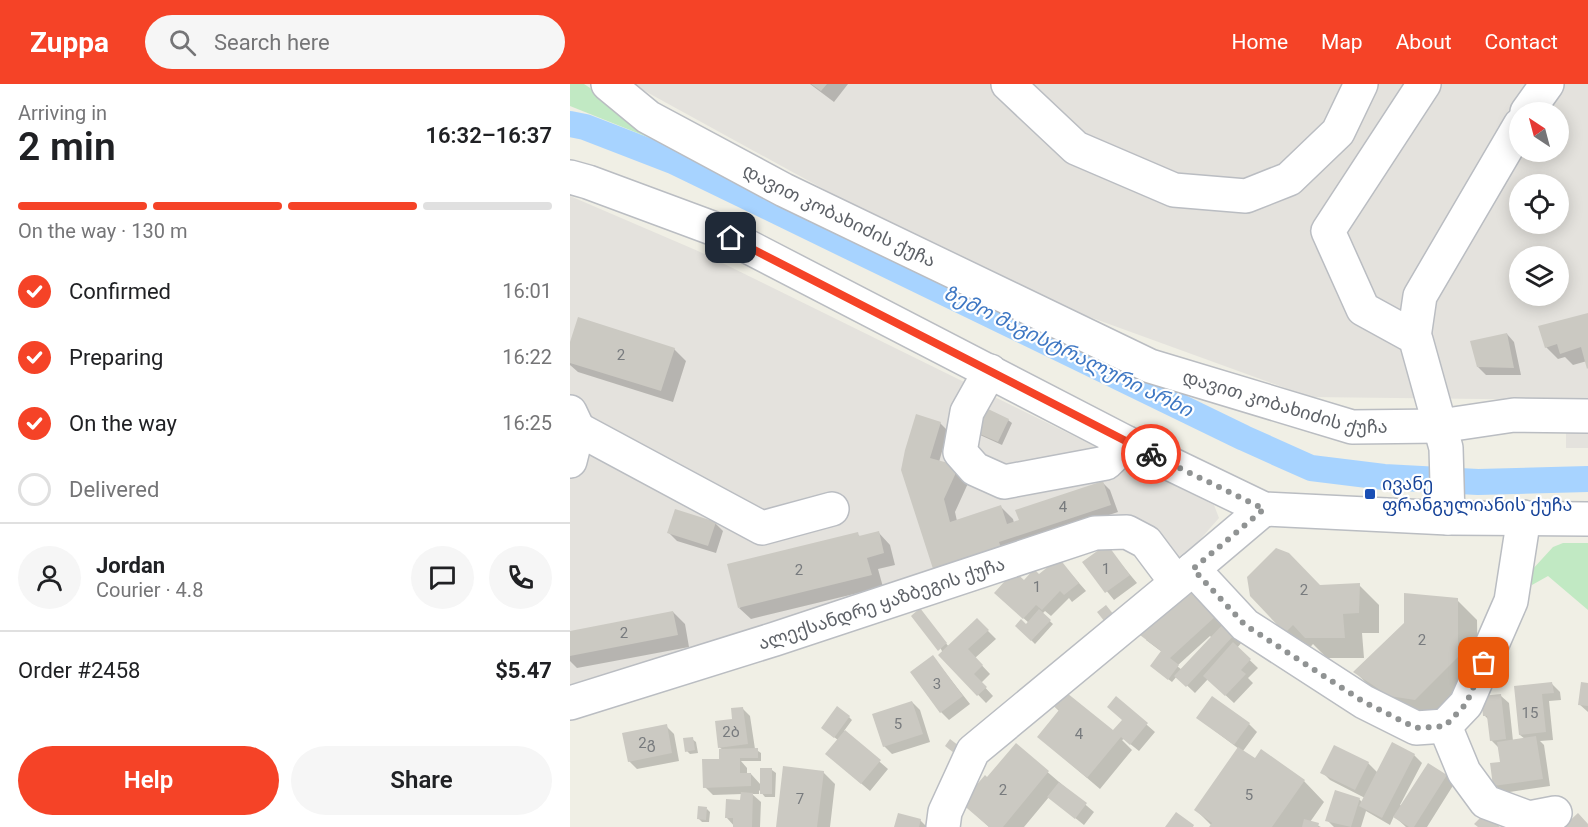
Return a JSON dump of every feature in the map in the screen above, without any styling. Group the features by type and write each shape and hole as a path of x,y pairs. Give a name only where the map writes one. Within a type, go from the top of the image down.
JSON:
{"street":[{"name":"დავით კობახიძის ქუჩა","path":"608,84 648,117 784,190 1150,366 1352,427 1443,437 1514,415 1588,416"},
{"path":"1008,84 1076,148 1174,190 1246,196 1289,178 1338,132 1361,84"},
{"path":"1414,337 1363,309 1328,231 1424,84"},
{"path":"1534,102 1547,84"},
{"path":"1448,506 1443,437 1414,337 1420,296 1509,144"},
{"path":"570,177 712,228 1127,442 1264,509 1448,506 1524,517 1588,519"},
{"path":"990,371 967,412 960,453 975,469 1004,482 1106,463 1127,442"},
{"path":"570,460 574,420 762,528 832,508"},
{"path":"953,822 974,751 1264,509"},
{"path":"1184,575 1245,625 1364,702 1416,728 1445,726 1466,704 1511,601 1524,517"},
{"name":"ალექსანდრე ყაზბეგის ქუჩა","path":"570,703 775,639 1095,533 1126,532 1146,542 1184,575"},
{"path":"1445,726 1464,772 1486,802 1529,818 1555,813"}],"shaded area":[{"path":"632,84 1588,84 1588,448 1566,448 1566,400 1310,397 993,282"},
{"path":"570,196 698,251 1214,505 1219,518 1181,561 1143,527 570,695"}],"green space":[{"path":"570,84 584,84 690,154 570,106"},
{"path":"1563,543 1588,543 1588,610 1548,576 1532,585 1531,571 1553,547"}],"building":[{"path":"811,84 827,84 821,91"},
{"path":"1588,313 1587,369 1581,347 1560,354 1557,344 1545,348 1538,326"},
{"path":"578,317 675,348 661,391 570,363 570,342"},
{"path":"1507,333 1514,368 1477,367 1470,341"},
{"path":"986,408 1009,419 998,442 975,432"},
{"path":"916,414 941,422 930,458 959,466 944,499 950,522 1001,505 1007,524 1019,520 1015,510 1103,481 1111,505 999,542 1003,553 935,575 901,470"},
{"path":"675,509 716,522 708,546 667,533"},
{"path":"879,531 884,553 867,558 872,575 738,608 727,564 858,532 859,536"},
{"path":"1107,544 1130,575 1105,593 1082,562"},
{"path":"1276,548 1289,553 1320,585 1360,583 1359,613 1343,614 1345,638 1305,638 1293,625 1285,633 1250,596 1247,577"},
{"path":"1059,558 1079,583 1064,595 1060,591 1042,610 1036,605 1023,619 994,593 1014,571 1024,580 1034,569 1039,574"},
{"path":"1187,589 1216,616 1170,658 1179,665 1168,680 1150,666 1161,651 1136,632"},
{"path":"1404,593 1458,598 1458,657 1415,700 1389,696 1353,672 1404,623"},
{"path":"1106,605 1114,615 1105,622 1097,612"},
{"path":"920,608 947,643 938,651 911,616"},
{"path":"1039,609 1051,620 1031,641 1015,626 1021,619 1026,624"},
{"path":"673,611 678,635 570,656 570,631"},
{"path":"977,618 989,630 968,649 983,665 974,674 987,687 977,696 938,655"},
{"path":"1224,623 1236,633 1186,687 1174,676"},
{"path":"1233,642 1251,659 1241,670 1246,674 1225,696 1203,676"},
{"path":"933,655 963,696 940,713 910,672"},
{"path":"1552,682 1554,693 1542,694 1546,732 1519,735 1514,686"},
{"path":"1581,682 1588,683 1588,706 1578,705"},
{"path":"1062,689 1113,730 1122,720 1107,707 1116,696 1148,723 1130,745 1121,737 1087,778 1037,737 1059,710 1046,700"},
{"path":"1501,694 1506,739 1490,741 1487,716 1483,716 1481,696"},
{"path":"1212,696 1250,723 1234,745 1196,718"},
{"path":"912,701 923,734 883,747 872,714"},
{"path":"837,706 850,716 834,738 821,728"},
{"path":"743,707 748,744 718,748 715,721 732,719 731,708"},
{"path":"667,724 672,753 628,762 622,733"},
{"path":"845,730 881,760 861,784 825,754"},
{"path":"1536,736 1543,779 1493,786 1490,763 1500,762 1497,742"},
{"path":"693,737 695,750 685,752 683,738"},
{"path":"950,739 963,749 958,756 945,746"},
{"path":"1392,742 1415,754 1382,818 1359,806"},
{"path":"1016,743 1049,771 1003,827 989,827 961,803"},
{"path":"1334,745 1369,762 1355,790 1320,773"},
{"path":"1238,747 1255,758 1261,749 1305,780 1272,827 1209,827 1212,823 1194,810"},
{"path":"758,748 758,758 740,758 740,773 751,773 751,786 703,788 702,759 719,759 719,749"},
{"path":"1428,763 1447,775 1414,827 1409,827 1393,817"},
{"path":"783,766 824,771 817,827 776,827"},
{"path":"760,768 772,768 772,794 760,794"},
{"path":"1059,782 1087,803 1075,819 1047,797"},
{"path":"1335,790 1360,798 1351,827 1325,821"},
{"path":"741,792 753,793 752,827 733,827 733,818 725,818 726,799 740,800"},
{"path":"698,806 707,807 706,820 697,819"},
{"path":"1176,812 1194,825 1193,827 1165,827"},
{"path":"898,813 921,819 919,827 894,827"},
{"path":"1485,813 1500,827 1478,827 1474,824"},
{"path":"1578,813 1588,827 1563,827"},
{"path":"1304,819 1319,823 1318,827 1302,827"}],"waterway":[{"name":"ზემო მაგისტრალური არხი","path":"570,124 585,127 673,161 1244,438 1311,468 1384,477 1478,482 1588,479"}],"way so far":[{"path":"1151,454 1264,509 1193,569 1245,625 1364,702 1416,728 1445,726 1466,704 1484,663"}],"place":[{"name":"ივანე ფრანგულიანის ქუჩა","path":"1370,494"}],"route":[{"path":"731,238 1151,454"}]}
